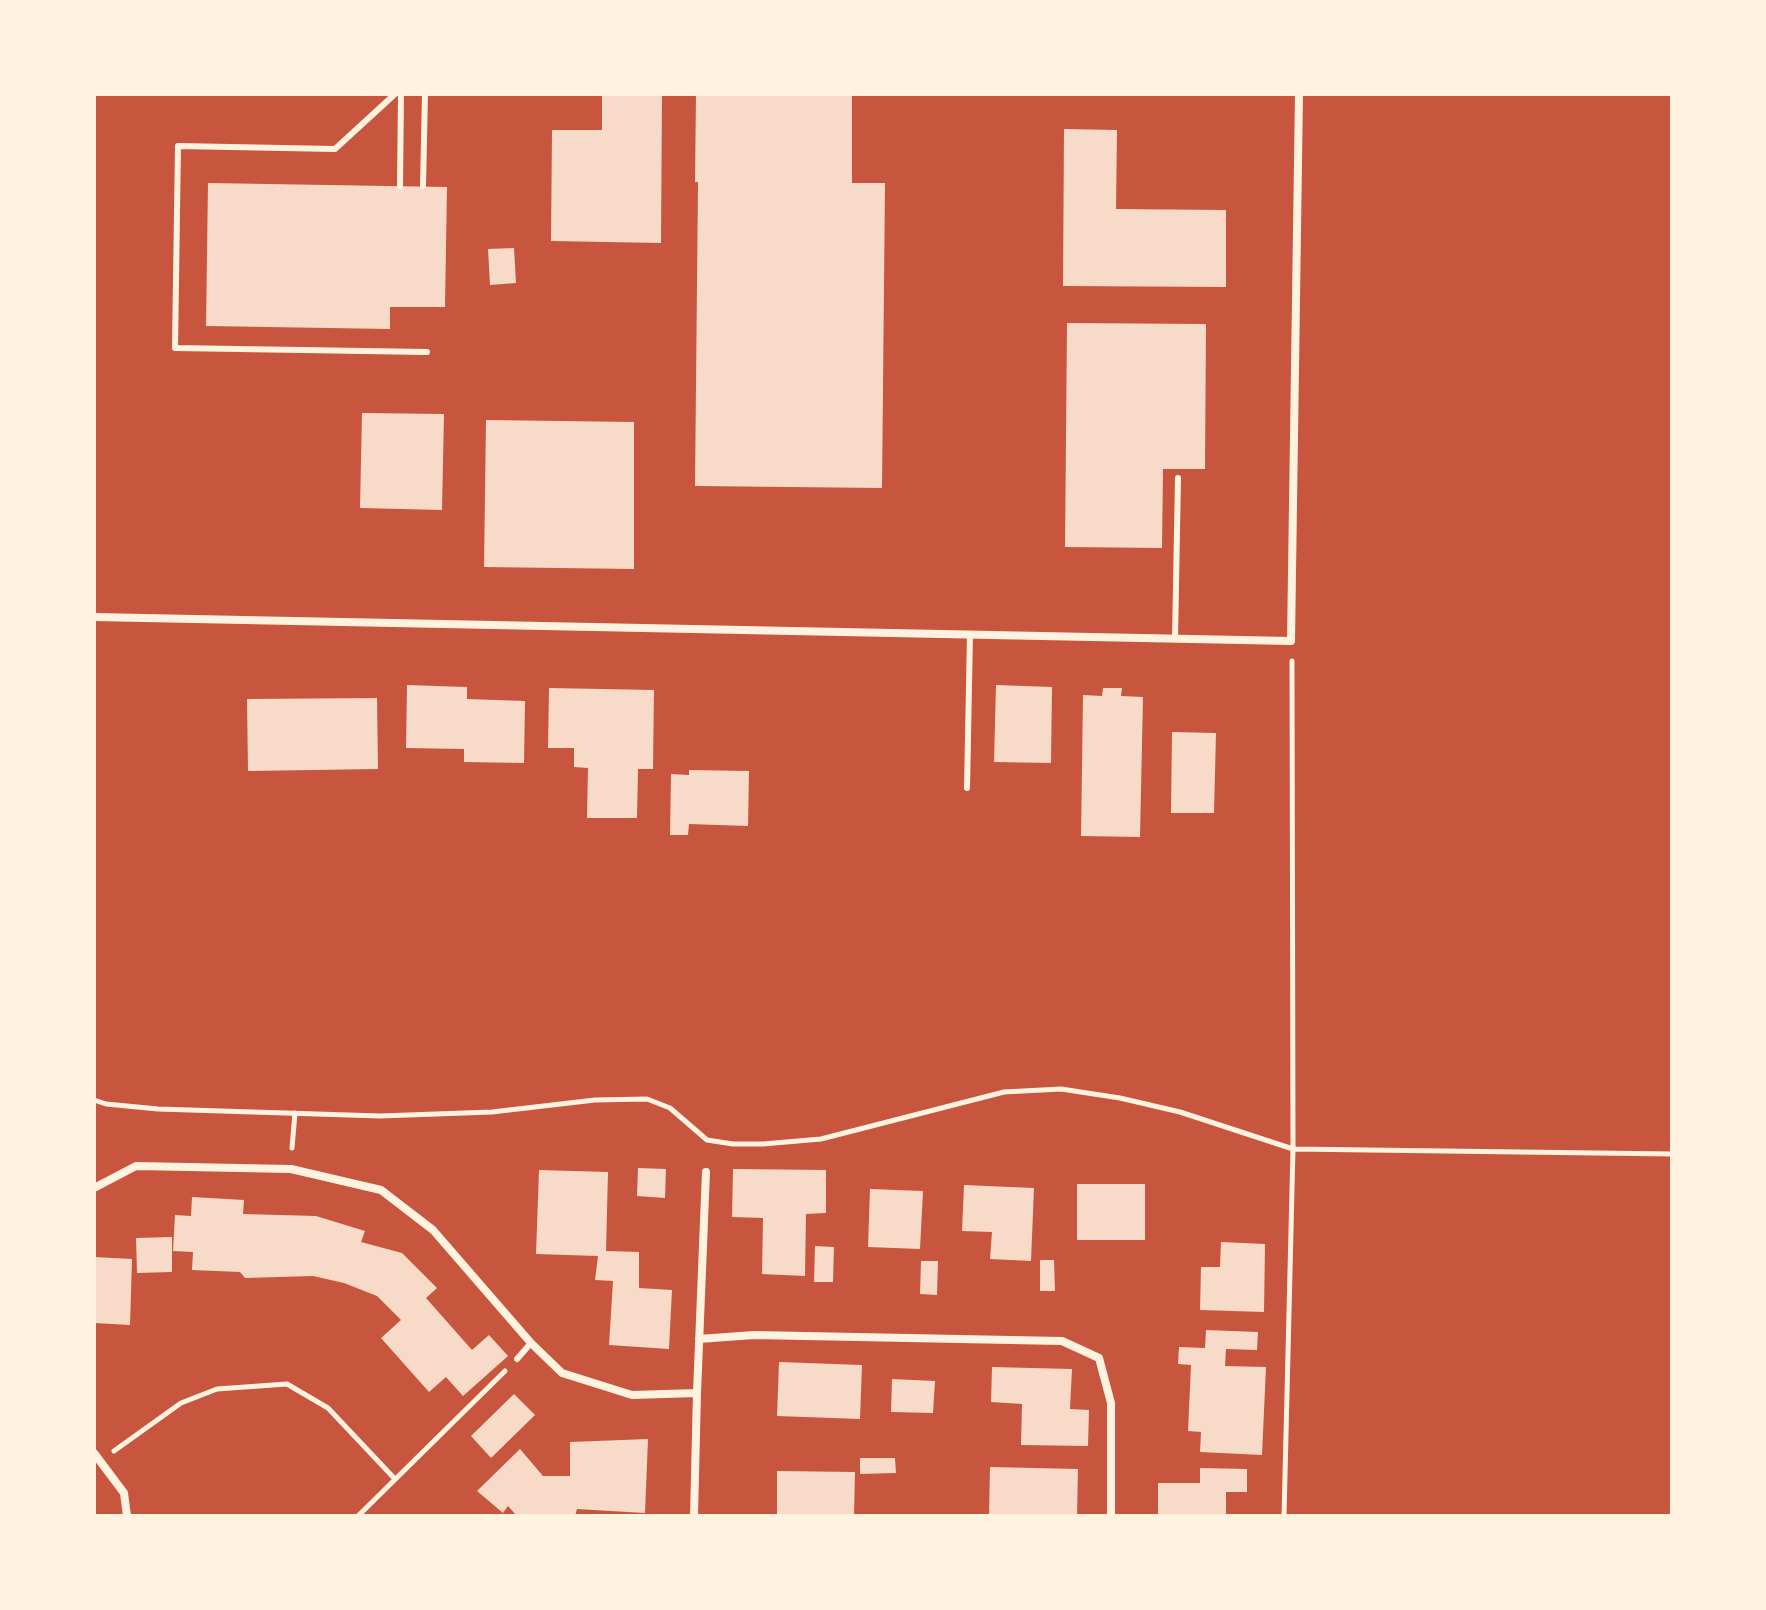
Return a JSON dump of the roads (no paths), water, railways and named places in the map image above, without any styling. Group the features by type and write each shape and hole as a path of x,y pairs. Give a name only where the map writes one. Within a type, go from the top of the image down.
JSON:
{"street":[{"path":"94,617 1291,641 1299,94"},
{"path":"94,1188 136,1166 291,1169 381,1190 433,1230 531,1343 562,1373 632,1395 697,1393"},
{"path":"694,1516 706,1172"},
{"path":"699,1339 754,1335 1062,1341 1099,1358 1111,1403 1111,1516"},
{"path":"98,1457 124,1493 127,1516"}],"lane":[{"path":"398,94 400,186"},
{"path":"398,94 335,149 178,146 175,348 427,352"},
{"path":"423,186 425,94"},
{"path":"1175,639 1178,478"},
{"path":"967,788 970,634"},
{"path":"517,1359 531,1343"}]}
